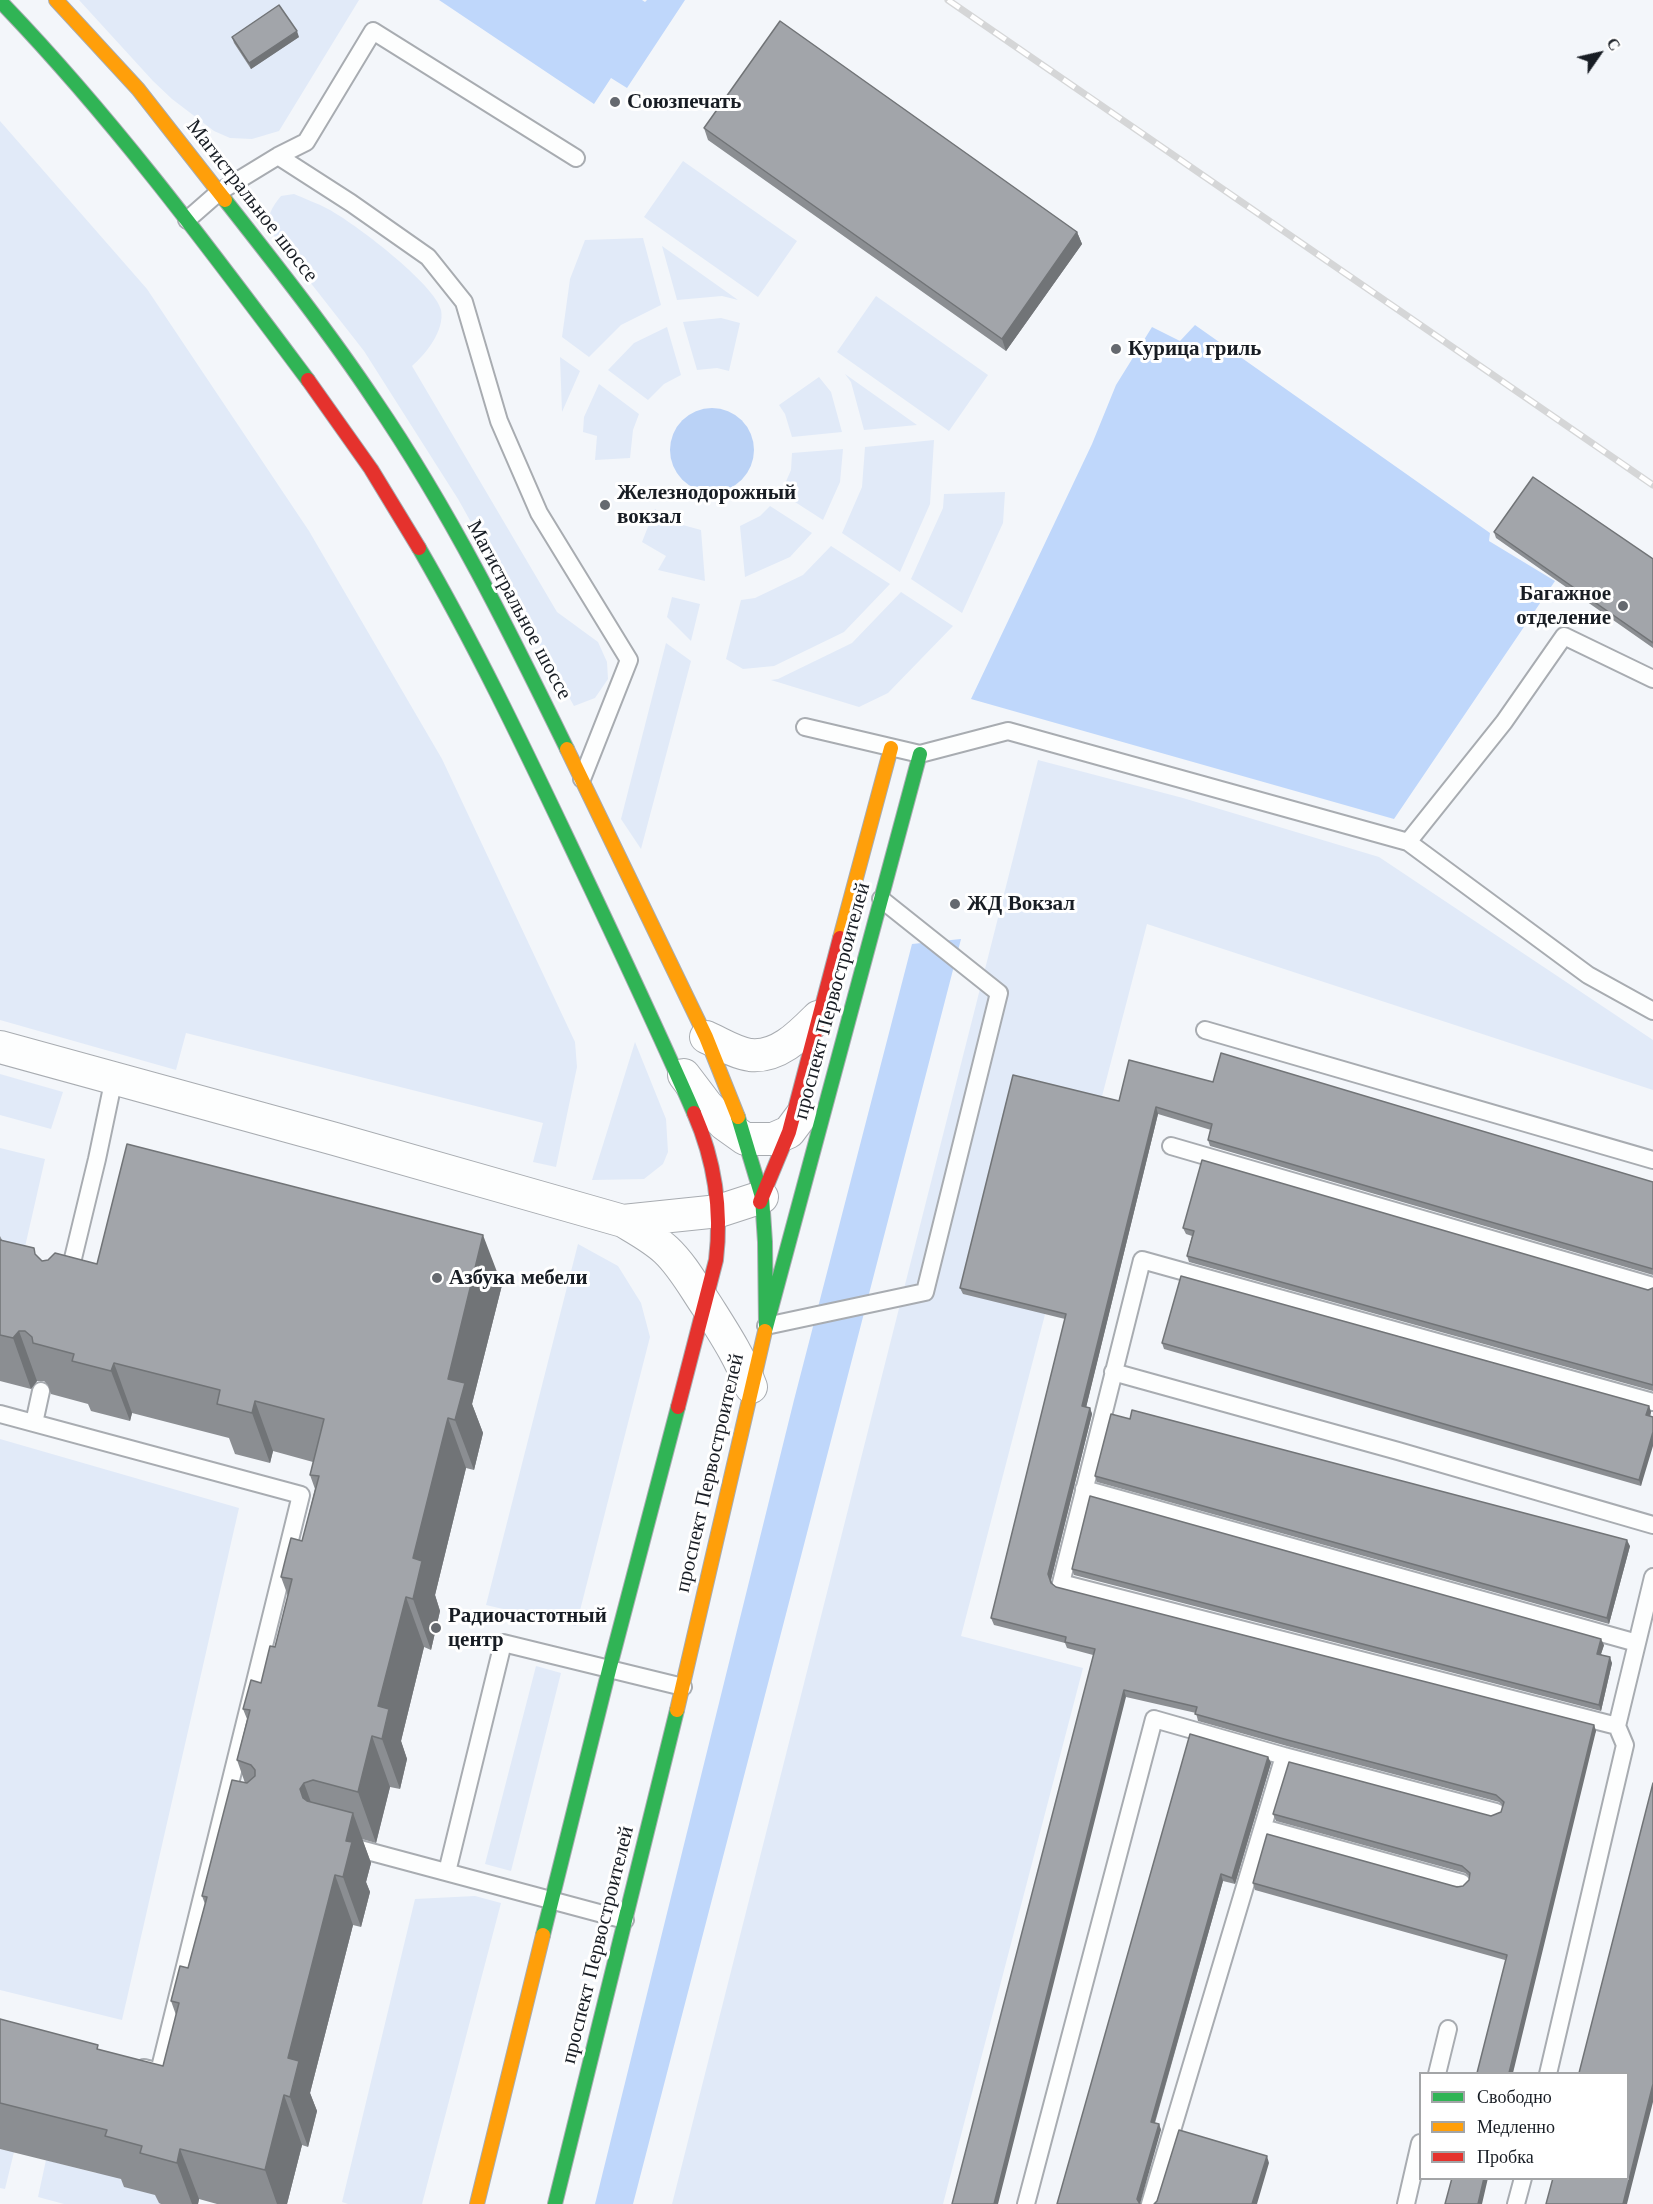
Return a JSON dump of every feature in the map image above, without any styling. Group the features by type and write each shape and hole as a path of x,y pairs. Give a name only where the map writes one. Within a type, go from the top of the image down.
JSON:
{"main road":[{"name":"Магистральное шоссе","path":"56,0 138,89 295,290 376,402 442,508 512,636 706,1037 735,1108 745,1139 765,1242 766,1326"},
{"path":"0,1 100,109 301,370 410,531 478,658 556,791 705,1142 719,1210 719,1238 705,1304"},
{"path":"757,1207 789,1132 891,748"},
{"name":"проспект Первостроителей","path":"555,2204 683,1688 766,1326 920,754"},
{"path":"556,791 582,779"},
{"path":"705,1304 732,1257"},
{"name":"проспект Первостроителей","path":"477,2204 609,1670 705,1304"}],"street":[{"path":"706,1037 749,1055 764,1055 793,1042 818,1017"},
{"path":"0,1047 623,1221 667,1251 692,1282 743,1363 751,1387"},
{"path":"669,1055 724,1124 745,1139 773,1139 789,1132 841,1050"},
{"path":"623,1221 757,1207"}],"lane":[{"path":"187,220 219,192 278,156 306,142 373,31 576,158"},
{"path":"278,156 428,257 464,303 499,421 539,513 629,660 582,779"},
{"path":"1408,842 1504,722 1564,636 1653,679"},
{"path":"805,727 920,754 1008,731 1408,842 1588,975 1653,1011"},
{"path":"766,1326 925,1292 999,993 881,899"},
{"path":"1205,1030 1653,1160"},
{"path":"66,1290 114,1078"},
{"path":"1171,1146 1653,1286"},
{"path":"1617,1725 1061,1583 1142,1260 1653,1402"},
{"path":"1113,1372 1653,1525"},
{"path":"34,1423 41,1391"},
{"path":"0,1413 301,1495 159,2072 125,2063"},
{"path":"1084,1490 1637,1643"},
{"path":"1548,2072 1625,1745 1617,1725 1653,1577"},
{"path":"447,1872 503,1643 683,1688"},
{"path":"1026,2204 1154,1719 1496,1812"},
{"path":"1150,2204 1284,1756"},
{"path":"222,1813 243,1818"},
{"path":"1263,1828 1462,1883"},
{"path":"329,1841 626,1920"},
{"path":"1437,2072 1448,2029"},
{"path":"1406,2204 1419,2147"},
{"path":"1516,2204 1522,2180"}],"shaded area":[{"path":"79,0 359,0 279,131 252,139 230,138 214,131 172,99"},
{"path":"439,0 642,0 645,2 647,0 685,0 627,88 611,78 594,104"},
{"path":"0,121 147,289 309,531 442,759 575,1042 577,1067 556,1167 533,1162 543,1123 186,1033 176,1070 0,1020"},
{"path":"683,161 797,241 758,297 644,217"},
{"path":"294,194 328,209 355,227 409,270 435,299 441,310 440,326 433,341 412,366 557,612 598,642 607,662 608,679 595,698 574,706 458,499 364,351 270,231 269,216 275,204 281,196"},
{"path":"643,238 661,305 621,325 589,357 562,337 570,279 585,240"},
{"path":"662,246 738,300 722,296 677,300"},
{"path":"876,296 988,375 949,431 837,352"},
{"path":"721,318 740,323 729,371 717,368 697,370 683,322"},
{"path":"1195,325 1490,533 1489,541 1555,581 1394,819 971,699 1092,444 1116,385 1152,327 1180,341"},
{"path":"667,327 681,375 664,384 648,400 608,370 634,343"},
{"path":"560,357 580,371 562,412"},
{"path":"845,374 917,425 864,430 851,382"},
{"path":"819,377 831,392 842,432 792,437 785,414 779,405"},
{"path":"599,384 639,414 633,430 630,458 595,460 597,436 583,432 584,417"},
{"path":"712,408 728,411 742,420 751,434 754,450 751,466 742,480 728,489 712,492 696,489 682,480 673,466 670,450 673,434 682,420 696,411"},
{"path":"934,440 930,504 900,572 842,533 862,487 865,447"},
{"path":"843,449 840,482 823,520 781,493 791,470 792,453"},
{"path":"1005,492 1003,523 962,613 911,579 943,508 944,494"},
{"path":"770,506 812,533 790,557 745,577 740,526 760,516"},
{"path":"655,509 679,524 701,530 705,581 658,570 666,556 642,542"},
{"path":"831,546 890,584 844,632 774,666 743,669 726,659 741,600 755,598 803,575"},
{"path":"901,592 953,626 888,693 859,707 771,680 778,679 852,643"},
{"path":"672,597 700,604 691,641 667,617"},
{"path":"666,643 691,661 641,849 621,819"},
{"path":"1038,760 1183,798 1379,857 1653,1040 1653,1090 1147,924 961,1636 1083,1668 943,2204 672,2204"},
{"path":"961,939 633,2204 595,2204 794,1400 912,944"},
{"path":"635,1042 666,1119 668,1152 663,1164 644,1179 592,1180"},
{"path":"0,1074 63,1092 51,1129 0,1115"},
{"path":"0,1148 45,1159 17,1282 0,1278"},
{"path":"578,1244 618,1266 641,1303 650,1337 576,1626 486,1605"},
{"path":"0,1439 239,1508 122,2020 0,1990"},
{"path":"536,1666 561,1673 511,1871 485,1864"},
{"path":"475,1896 501,1903 422,2204 348,2204 342,2202 415,1899"},
{"path":"0,2149 14,2152 5,2189 0,2188"},
{"path":"46,2160 96,2173 98,2168 160,2196 161,2204 64,2204 38,2197"}],"building":[{"path":"279,5 297,31 249,63 232,37"},
{"path":"780,21 1077,232 1002,339 704,128"},
{"name":"Багажное отделение","path":"1533,477 1653,559 1653,643 1494,532"},
{"path":"1221,1053 1653,1182 1653,1269 1208,1140 1212,1124 1156,1107 1082,1406 1090,1408 1048,1574 1051,1583 1056,1587 1594,1725 1509,2072 1477,2072 1507,1955 1253,1883 1267,1834 1457,1887 1463,1886 1469,1880 1470,1873 1462,1866 1273,1814 1289,1762 1491,1816 1501,1812 1504,1802 1496,1795 1195,1714 1197,1707 1124,1690 994,2204 952,2204 1095,1649 1065,1642 1066,1637 991,1618 1066,1314 960,1288 1013,1075 1119,1101 1129,1060 1213,1082"},
{"path":"127,1144 483,1235 448,1379 465,1383 455,1420 448,1418 413,1558 422,1561 413,1599 406,1597 378,1706 389,1709 382,1739 372,1736 358,1792 313,1780 304,1783 300,1789 303,1798 307,1801 353,1813 346,1841 352,1842 343,1877 335,1875 288,2058 299,2061 290,2097 284,2095 265,2170 180,2149 177,2163 140,2153 142,2146 105,2136 107,2130 0,2103 0,2019 98,2045 97,2049 163,2066 179,2003 171,2001 180,1966 188,1968 207,1897 202,1896 232,1780 247,1783 255,1776 255,1770 251,1765 237,1760 250,1710 243,1709 251,1680 261,1683 270,1646 275,1647 292,1579 281,1577 286,1557 291,1538 302,1541 319,1476 310,1475 324,1419 255,1401 252,1413 217,1404 220,1390 114,1363 111,1371 72,1361 74,1354 33,1343 32,1337 25,1331 19,1331 13,1338 0,1335 0,1240 34,1248 35,1254 42,1261 48,1260 55,1253 97,1264"},
{"path":"1202,1160 1648,1290 1653,1288 1653,1385 1187,1256 1194,1231 1183,1228"},
{"path":"1181,1276 1649,1406 1646,1415 1653,1417 1653,1432 1639,1480 1162,1343"},
{"path":"1132,1410 1627,1540 1607,1618 1095,1476 1111,1414 1130,1419"},
{"path":"1090,1496 1601,1639 1597,1654 1610,1657 1599,1705 1072,1569"},
{"path":"1190,1734 1268,1757 1232,1878 1221,1874 1151,2122 1159,2124 1137,2199 1140,2204 1057,2204"},
{"path":"1653,1783 1653,2084 1629,2180 1629,2072 1579,2072"},
{"path":"1179,2130 1267,2156 1252,2204 1154,2204 1157,2201"},
{"path":"1451,2180 1484,2180 1478,2204 1445,2204"},
{"path":"1552,2180 1629,2180 1623,2204 1546,2204"}],"railway":[{"path":"948,0 1653,485"}],"traffic: fast":[{"path":"0,1 82,91 160,185 308,380"},
{"path":"225,200 321,324 402,443 477,572 567,749"},
{"path":"419,548 478,656 533,766 694,1113"},
{"path":"765,1331 920,754"},
{"path":"738,1117 762,1197 766,1326"},
{"path":"543,1935 678,1407"},
{"path":"555,2204 677,1710"}],"traffic: slow":[{"path":"56,0 138,89 225,200"},
{"path":"840,938 891,748"},
{"path":"567,749 706,1037 738,1117"},
{"path":"677,1710 765,1331"},
{"path":"477,2204 543,1935"}],"traffic: jam":[{"path":"308,380 371,469 419,548"},
{"path":"760,1202 789,1132 840,938"},
{"path":"678,1407 716,1260 718,1241 715,1185 707,1148 694,1113"}],"place":[{"name":"Союзпечать","path":"615,102"},
{"name":"Курица гриль","path":"1116,349"},
{"name":"Железнодорожный вокзал","path":"605,505"},
{"name":"Багажное отделение","path":"1623,606"},
{"name":"ЖД Вокзал","path":"955,904"},
{"name":"Азбука мебели","path":"437,1278"},
{"name":"Радиочастотный центр","path":"436,1628"}]}
